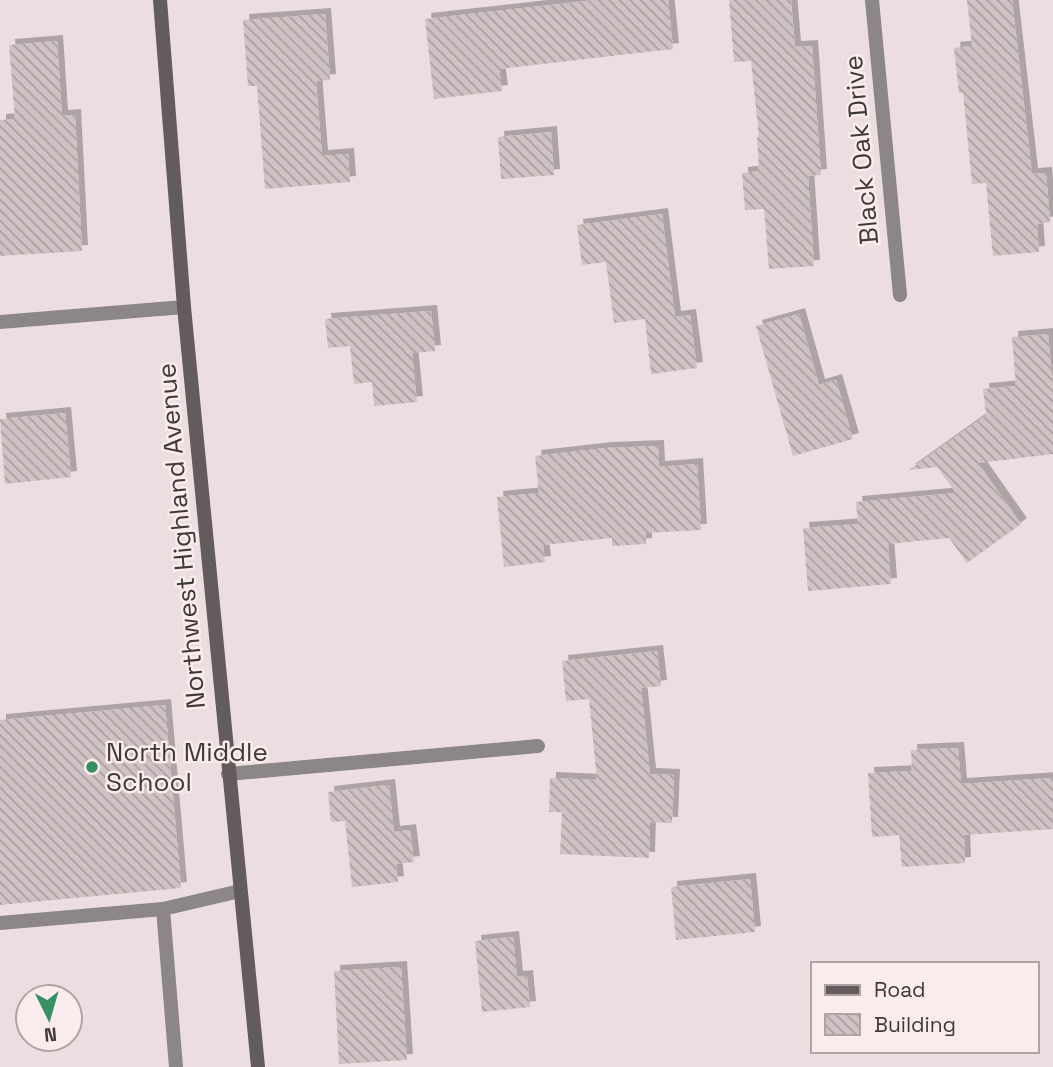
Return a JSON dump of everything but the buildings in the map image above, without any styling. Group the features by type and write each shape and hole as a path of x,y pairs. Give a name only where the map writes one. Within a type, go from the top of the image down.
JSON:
{"main road":[{"name":"Northwest Highland Avenue","path":"160,0 184,307 258,1067"}],"street":[{"name":"Black Oak Drive","path":"872,0 900,295"},
{"path":"0,322 184,307"},
{"path":"228,774 538,746"},
{"path":"0,923 163,909 240,891"},
{"path":"163,909 176,1067"}],"place":[{"name":"North Middle School","path":"92,767"}]}
